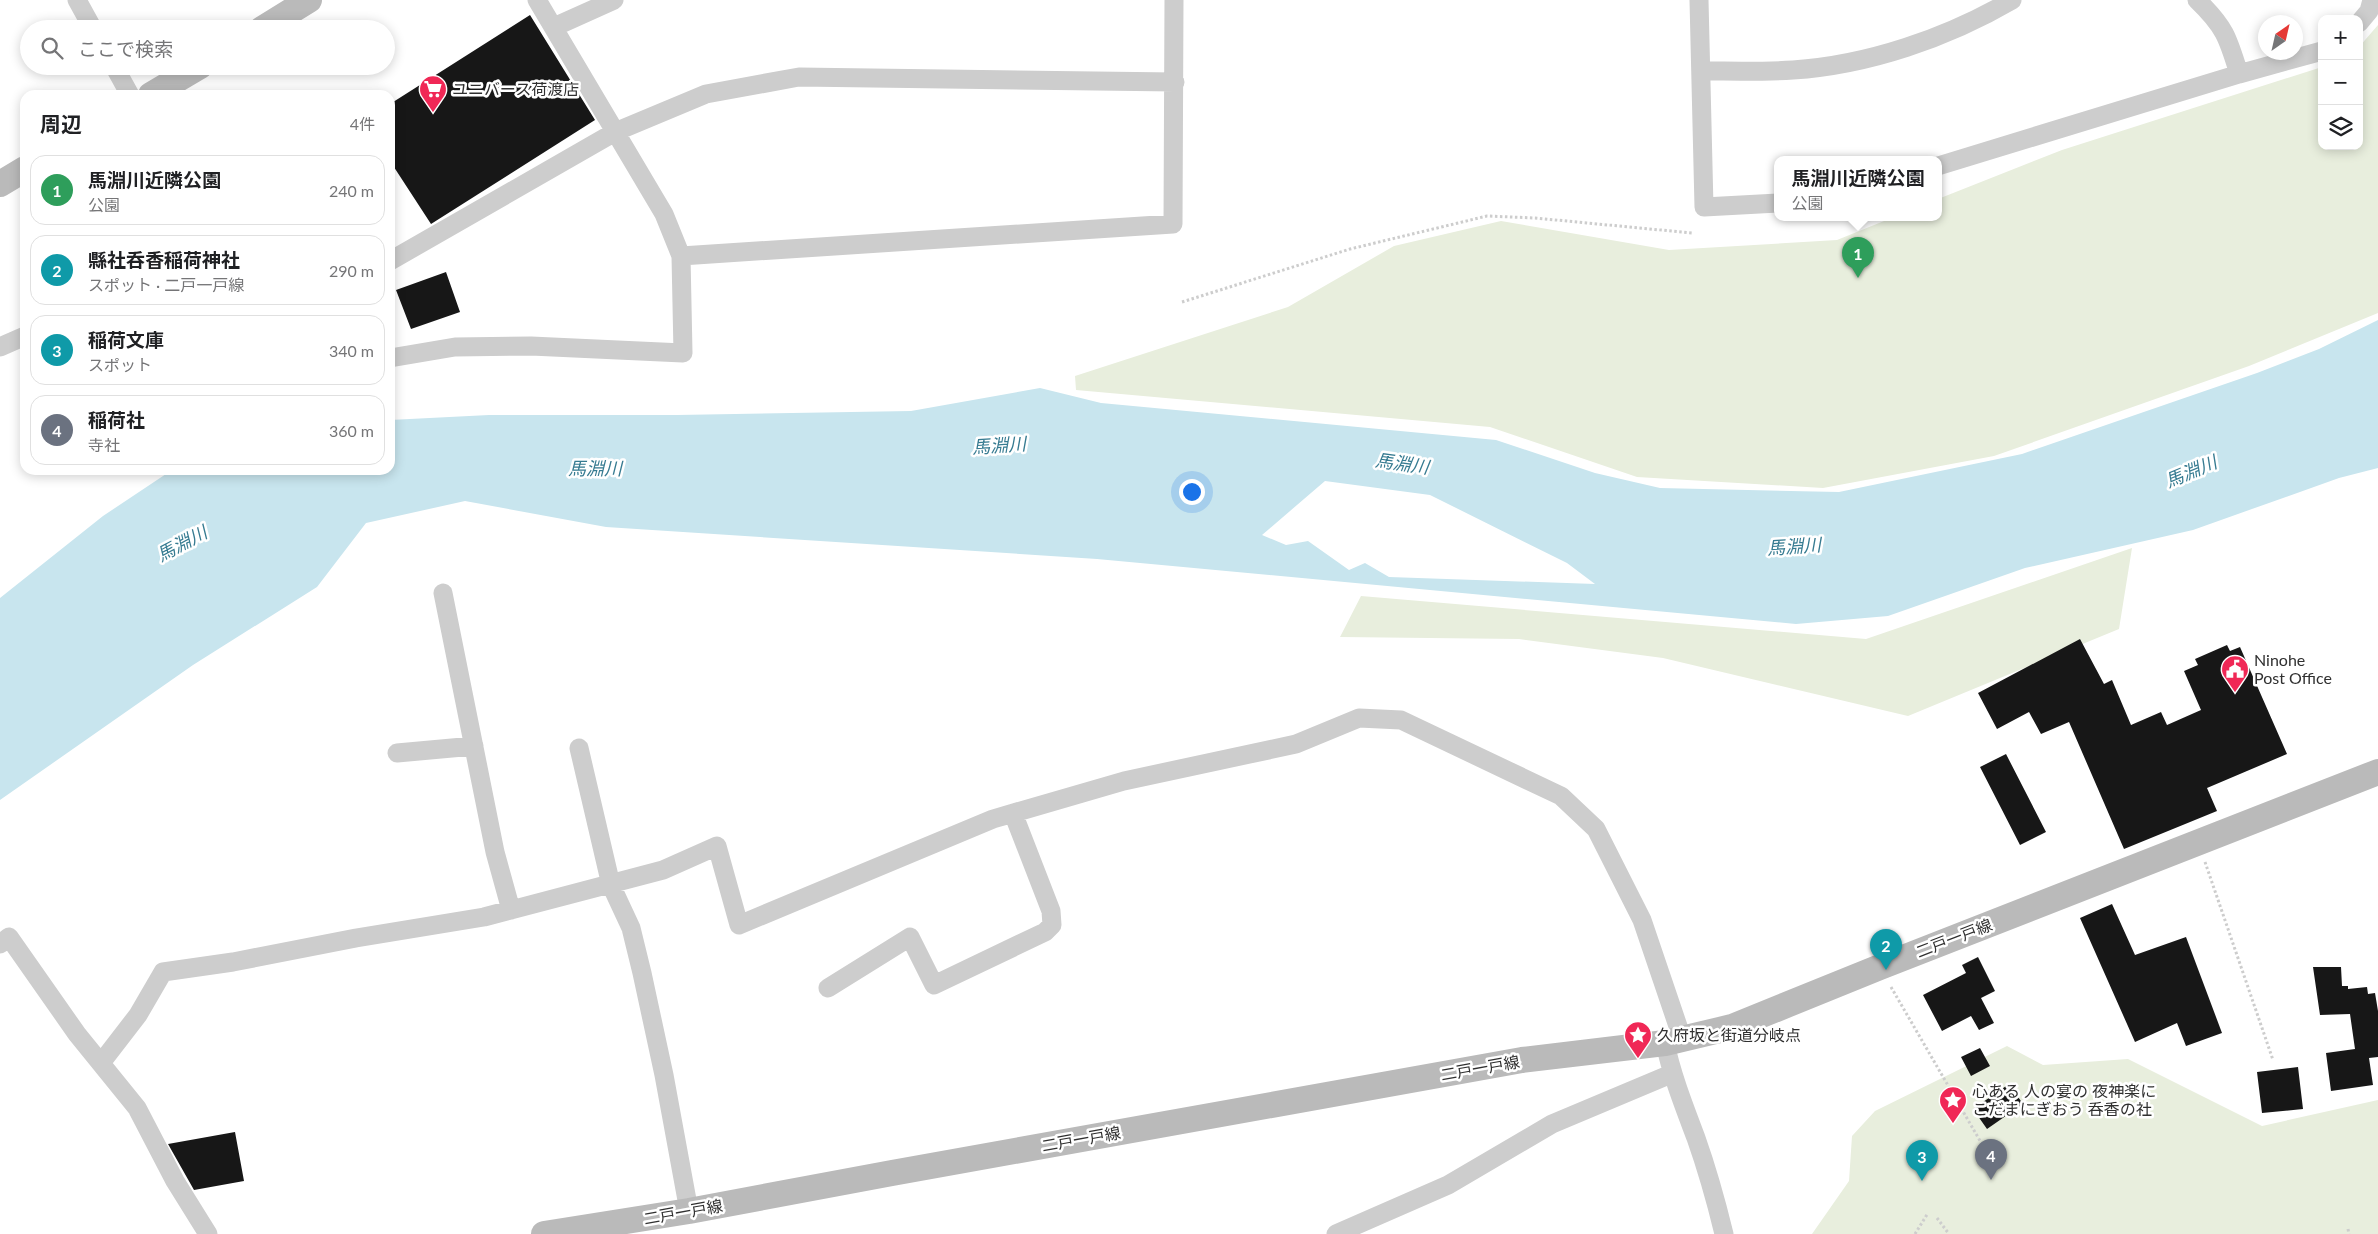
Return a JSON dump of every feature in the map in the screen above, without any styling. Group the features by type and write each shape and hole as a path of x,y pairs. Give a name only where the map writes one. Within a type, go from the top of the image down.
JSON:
{"main road":[{"path":"277,20 309,0"},
{"path":"159,90 185,75"},
{"path":"0,184 20,172"},
{"name":"二戸一戸線","path":"544,1234 689,1212 882,1175 1512,1062 1673,1040 1732,1028 1880,967 2378,772"}],"street":[{"path":"77,0 88,20"},
{"path":"395,357 455,347 531,346 683,353 682,256 664,214 537,0"},
{"path":"554,27 614,0"},
{"path":"682,256 1173,224 1174,0"},
{"path":"1699,0 1704,207 1774,203"},
{"path":"1701,71 1794,70 1855,61 1926,40 1988,14 2012,0"},
{"path":"2197,0 2212,14 2227,35 2239,74"},
{"path":"2363,19 2370,12 2372,0"},
{"path":"1942,165 2239,74 2318,52"},
{"path":"119,75 127,90"},
{"path":"395,257 615,132 706,94 799,77 1175,82"},
{"path":"0,347 20,338"},
{"path":"443,592 495,852 511,910"},
{"path":"101,1063 138,1015 164,972 233,962 356,938 484,917 663,870 717,846 739,925 976,826 1013,813 1124,781 1296,744 1359,718 1401,720 1561,796 1596,829 1642,920 1673,1040 1671,1074 1696,1139 1724,1234"},
{"path":"397,753 474,746"},
{"path":"579,748 611,885 631,928 642,973 664,1075 689,1212"},
{"path":"828,988 910,937 934,985 1045,932 1052,925 1051,911 1013,813"},
{"path":"0,944 9,937 77,1034 137,1108 176,1181 208,1234"},
{"path":"1336,1234 1448,1185 1552,1124 1671,1074"}],"path":[{"path":"1182,302 1350,249 1487,216 1535,218 1692,234"},
{"path":"2198,842 2274,1060"},
{"path":"1880,967 1990,1158"},
{"path":"1915,1234 1928,1213"},
{"path":"1937,1218 1949,1234"},
{"path":"2348,1229 2349,1234"}],"green space":[{"path":"2378,25 2378,313 2249,366 1994,456 1823,488 1637,477 1490,427 1076,390 1075,376 1288,307 1394,246 1501,221 1669,250 1837,240 1884,221 1942,221 1942,197 2062,150 2318,68 2318,150 2363,150 2363,42"},
{"path":"2132,548 2119,629 1908,716 1663,658 1519,639 1340,637 1361,596 1866,639"},
{"path":"2007,1046 2043,1065 2128,1059 2262,1126 2378,1100 2378,1234 1812,1234 1849,1181 1852,1136 1875,1111"}],"water":[{"name":"馬淵川","path":"2378,320 2378,468 2339,478 2193,530 2025,568 1888,616 1796,624 1097,559 606,527 465,501 366,523 317,587 193,665 0,800 0,598 103,516 164,475 395,475 395,420 489,415 677,415 911,411 1040,388 1101,403 1496,440 1595,473 1660,488 1839,492 2022,454 2257,373 2319,349","holes":["1325,481 1430,495 1567,563 1595,584 1389,577 1365,563 1349,570 1308,541 1286,545 1262,535"]}],"building":[{"path":"530,15 595,120 431,224 395,169 395,101"},
{"path":"446,272 460,312 411,329 396,290"},
{"path":"2080,639 2104,684 2112,680 2131,725 2161,712 2167,725 2201,710 2184,671 2198,665 2195,659 2227,645 2230,651 2240,647 2287,754 2207,788 2217,811 2124,849 2069,722 2041,734 2029,712 1997,729 1978,693"},
{"path":"2006,754 2046,832 2020,845 1980,767"},
{"path":"2112,904 2135,955 2186,937 2222,1033 2186,1046 2177,1023 2135,1042 2080,918"},
{"path":"1978,957 1995,991 1981,998 1994,1023 1979,1030 1971,1016 1942,1031 1923,995 1966,973 1962,965"},
{"path":"2313,967 2341,967 2342,986 2348,986 2348,989 2367,987 2368,994 2375,993 2378,1011 2378,1057 2369,1058 2373,1085 2331,1091 2326,1053 2355,1049 2350,1014 2320,1015"},
{"path":"1980,1048 1990,1066 1971,1076 1961,1057"},
{"path":"2298,1067 2303,1109 2262,1113 2257,1072"},
{"path":"2009,1084 2023,1104 1987,1129 1973,1109"},
{"path":"235,1132 244,1181 194,1190 168,1144"}],"place":[{"name":"ユニバース荷渡店","path":"433,113"},
{"name":"馬淵川近隣公園","path":"1858,278"},
{"name":"Ninohe Post Office","path":"2235,693"},
{"name":"縣社呑香稲荷神社","path":"1886,970"},
{"name":"久府坂と街道分岐点","path":"1638,1059"},
{"name":"心ある 人の宴の 夜神楽に こだまにぎおう 呑香の社","path":"1953,1124"},
{"name":"稲荷社","path":"1991,1180"},
{"name":"稲荷文庫","path":"1922,1181"}]}
